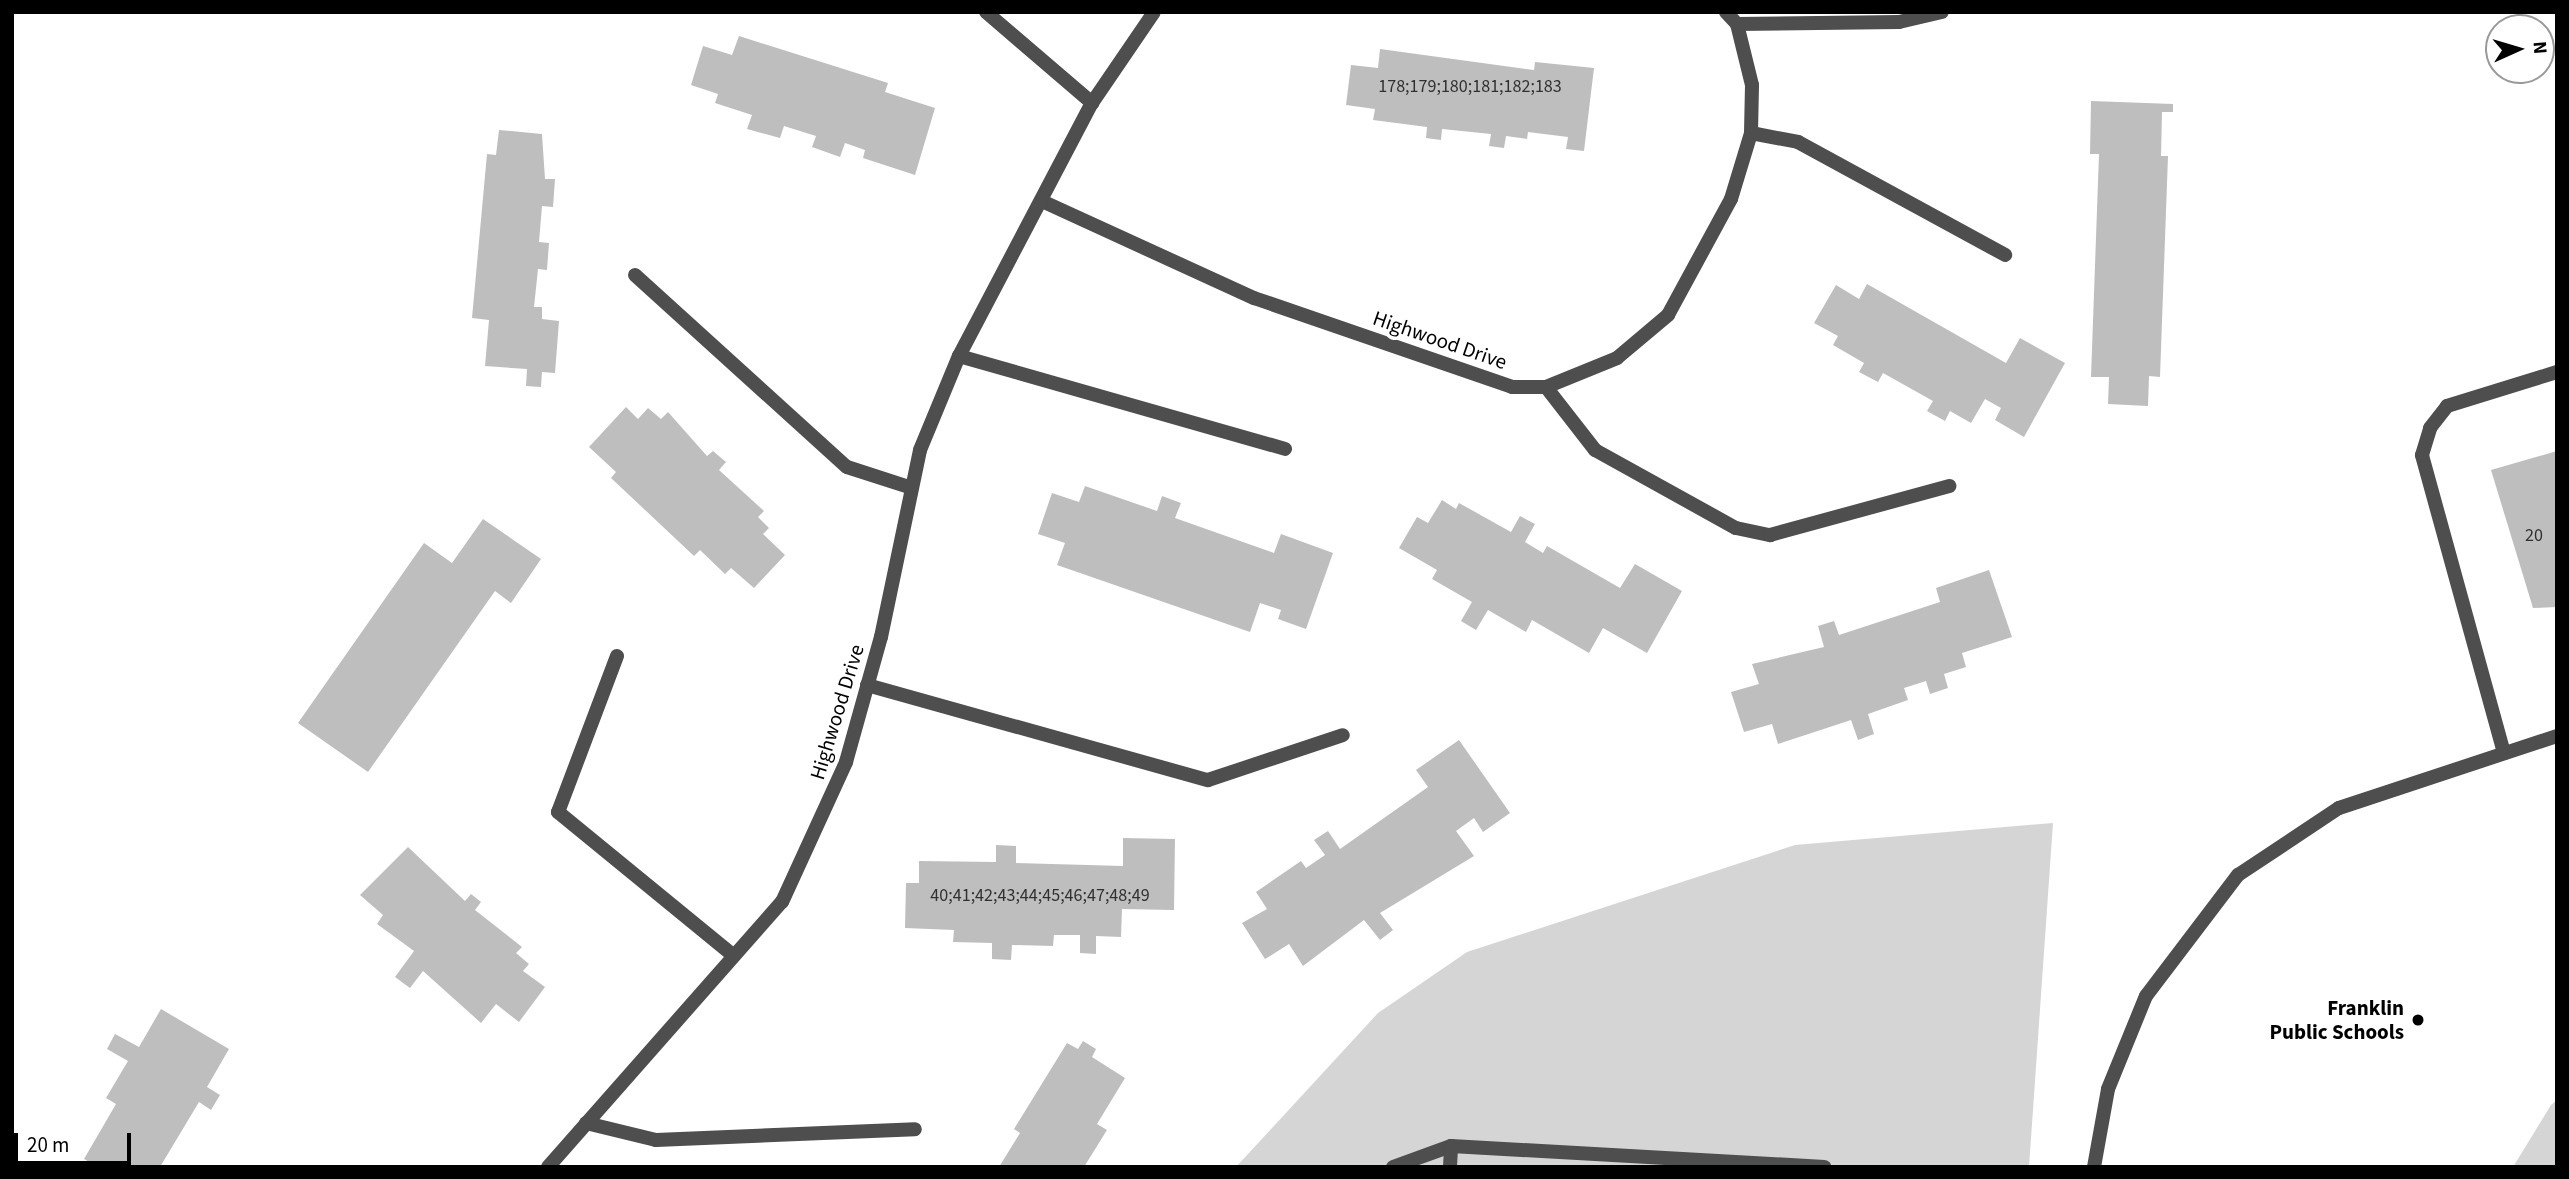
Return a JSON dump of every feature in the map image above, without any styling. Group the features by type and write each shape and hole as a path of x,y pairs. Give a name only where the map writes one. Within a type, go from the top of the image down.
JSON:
{"street":[{"path":"986,12 1092,103"},
{"name":"Highwood Drive","path":"548,1167 782,902 828,811 867,685 920,450 959,356 1044,202 1092,103 1154,12"},
{"name":"Highwood Drive","path":"1044,202 1254,298 1512,387 1546,387 1617,358 1668,315 1731,199 1751,133 1752,85 1737,24 1726,12"},
{"path":"1737,24 1899,22 1942,12"},
{"path":"1751,133 1798,142 2005,256"},
{"path":"635,275 847,467 912,488"},
{"path":"959,356 1285,449"},
{"path":"2504,753 2422,455 2430,428 2447,406 2557,373"},
{"path":"1546,387 1595,450 1736,528 1770,535 1949,486"},
{"path":"618,656 558,812 734,956"},
{"path":"867,685 1208,780 1343,735"},
{"path":"2094,1167 2108,1089 2146,996 2238,875 2339,808 2557,736"},
{"path":"586,1123 656,1140 915,1129"},
{"path":"1450,1167 1451,1146"},
{"path":"1393,1167 1451,1146 1824,1167"}],"shaded area":[{"path":"2053,823 2029,1167 1236,1167 1378,1013 1467,952 1795,845"},
{"path":"2557,1100 2557,1167 2513,1167 2551,1105"}],"building":[{"path":"739,36 888,83 885,92 935,108 915,175 863,158 865,150 845,143 840,157 812,147 816,136 784,126 780,138 747,129 752,115 715,103 718,94 691,85 703,46 732,55"},
{"path":"1380,49 1534,70 1535,62 1594,68 1584,151 1566,149 1568,137 1528,132 1527,139 1506,136 1504,148 1489,146 1491,134 1442,129 1441,140 1426,138 1427,127 1373,120 1375,109 1346,105 1351,65 1378,68"},
{"path":"2091,101 2173,104 2173,112 2162,112 2161,156 2168,156 2160,377 2149,376 2148,406 2108,404 2109,377 2091,377 2099,154 2090,154"},
{"path":"499,130 542,134 545,179 555,179 553,207 542,206 539,242 549,243 547,270 538,269 534,307 542,307 542,319 559,321 555,373 542,372 541,387 526,386 527,369 485,366 489,320 472,318 487,154 496,155"},
{"path":"1867,284 2006,363 2020,338 2065,363 2024,437 1995,420 2001,408 1985,399 1971,423 1950,411 1945,421 1927,411 1933,401 1883,373 1878,382 1859,372 1864,363 1833,345 1838,336 1814,323 1836,285 1859,299"},
{"path":"626,407 638,419 648,408 661,419 668,412 707,456 713,451 726,462 719,470 764,511 758,517 769,528 763,534 785,555 754,588 731,568 725,574 700,550 694,556 611,478 616,472 589,447"},
{"path":"2557,451 2557,607 2533,608 2491,470"},
{"path":"1085,486 1157,511 1162,496 1181,503 1175,518 1274,553 1281,534 1333,553 1306,629 1278,619 1281,610 1260,603 1250,632 1057,565 1065,543 1038,534 1052,493 1079,502"},
{"path":"1442,500 1456,509 1459,503 1511,532 1520,516 1535,524 1525,542 1543,553 1547,546 1620,588 1635,564 1682,591 1647,653 1603,628 1589,653 1532,620 1526,632 1488,610 1476,630 1461,621 1472,602 1432,579 1437,570 1399,548 1417,517 1428,523"},
{"path":"483,519 541,559 511,603 495,591 368,772 298,723 424,543 452,563"},
{"path":"1989,570 2012,637 1962,653 1966,667 1944,674 1948,688 1930,694 1926,681 1904,688 1908,700 1868,714 1874,734 1858,740 1851,720 1778,744 1772,724 1744,732 1731,692 1759,684 1752,664 1824,647 1818,626 1834,621 1839,635 1940,602 1936,588"},
{"path":"1459,740 1510,813 1483,832 1474,818 1456,831 1474,856 1380,913 1393,930 1380,940 1364,920 1303,966 1289,944 1265,959 1242,923 1267,909 1256,892 1301,861 1306,868 1325,855 1314,840 1328,831 1340,849 1428,787 1416,770"},
{"path":"1123,838 1175,839 1174,910 1122,909 1121,937 1096,936 1096,954 1080,953 1080,935 1054,935 1053,946 1012,945 1011,960 992,959 992,943 953,942 954,930 905,928 906,883 919,883 919,861 996,862 996,845 1016,846 1016,863 1123,866"},
{"path":"408,847 465,901 471,894 481,902 475,910 522,947 516,953 529,964 523,971 545,987 519,1022 496,1004 481,1023 423,971 410,988 395,977 414,951 377,924 383,915 360,895"},
{"path":"161,1009 229,1049 207,1087 220,1095 211,1110 199,1102 160,1167 98,1167 84,1159 116,1104 106,1098 128,1061 107,1049 115,1034 139,1047"},
{"path":"1083,1041 1096,1049 1092,1057 1125,1078 1097,1124 1107,1130 1084,1167 999,1167 1020,1133 1014,1129 1067,1043 1078,1049"}],"place":[{"name":"Franklin Public Schools","path":"2418,1020"}]}
